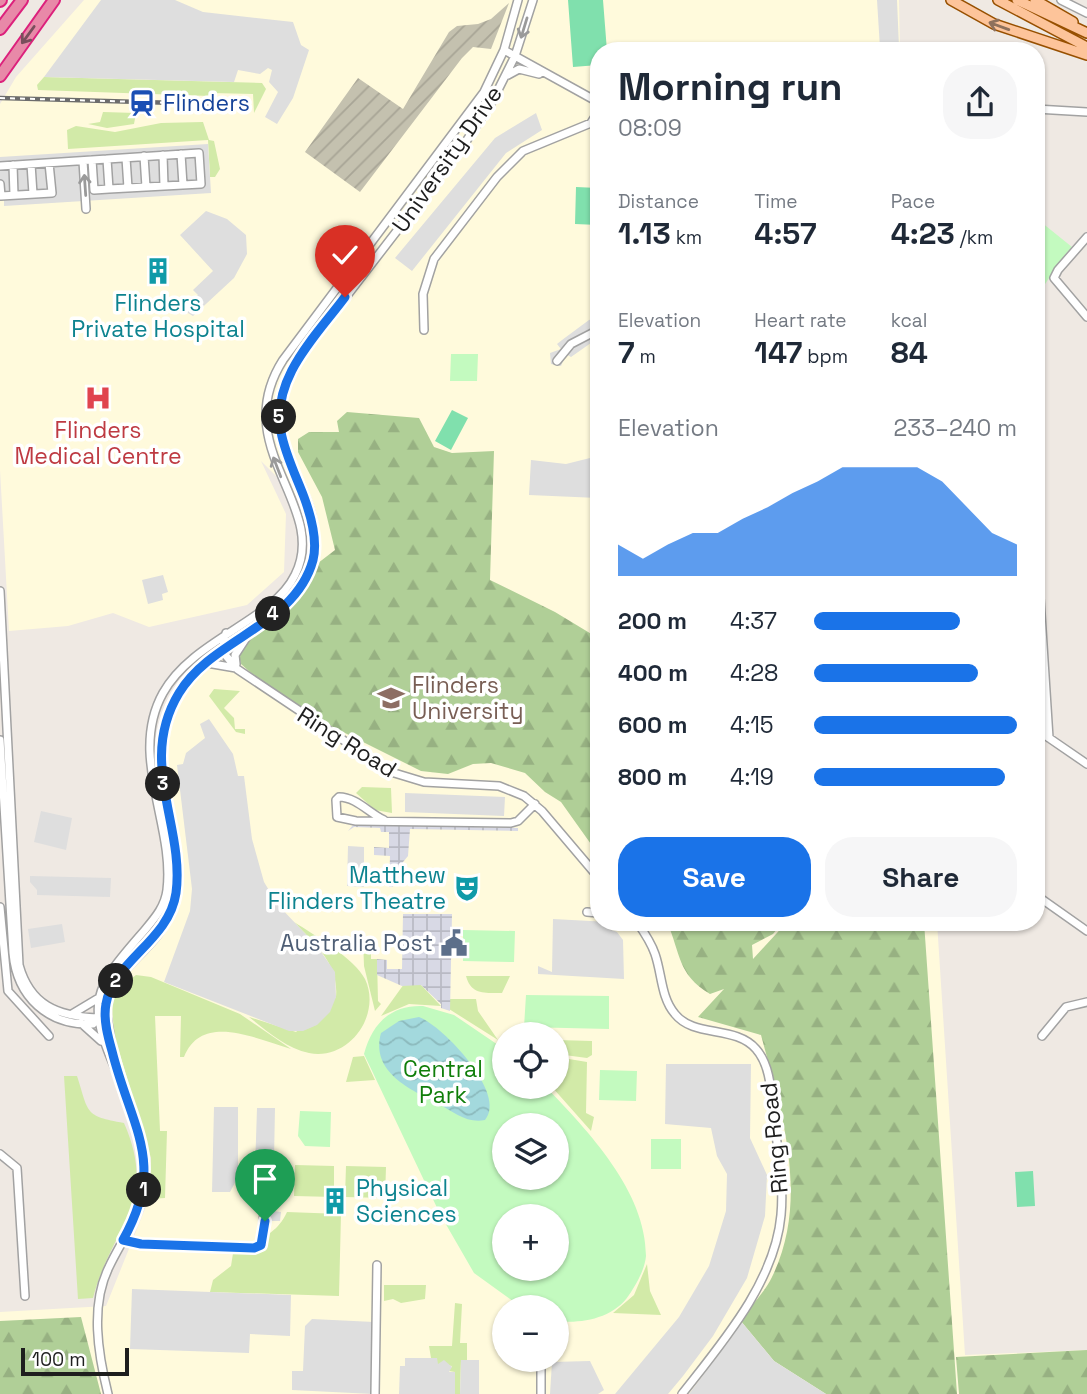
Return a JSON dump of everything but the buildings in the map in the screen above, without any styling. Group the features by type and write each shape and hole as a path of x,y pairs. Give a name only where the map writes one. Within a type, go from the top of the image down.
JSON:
{"highway":[{"path":"0,29 22,0"},
{"path":"1,75 54,0"}],"main road":[{"path":"951,0 993,24 1087,55"},
{"path":"998,0 1087,47"},
{"path":"1017,0 1087,31"},
{"path":"1035,0 1087,31"}],"street":[{"name":"University Drive","path":"97,1018 98,998 106,978 156,916 166,895 167,867 153,781 150,735 158,703 173,678 193,657 279,597 292,581 301,559 301,530 267,433 264,407 273,376 478,101 504,50 518,0"},
{"name":"University Drive","path":"97,1018 114,984 157,934 173,906 177,880 162,776 163,737 177,696 206,664 292,599 306,580 314,557 311,516 280,428 280,402 288,377 295,363 467,140 515,56 533,0"},
{"path":"1061,0 1087,13"},
{"path":"504,50 590,98"},
{"path":"504,78 514,70 526,69 562,82"},
{"path":"1045,110 1087,112"},
{"path":"424,330 423,294 434,259 496,177 523,151 590,123"},
{"path":"0,166 199,153 201,184"},
{"path":"181,154 183,185"},
{"path":"163,155 164,186"},
{"path":"144,156 146,187"},
{"path":"126,158 128,188"},
{"path":"107,159 109,189"},
{"path":"83,160 86,209"},
{"path":"92,160 94,190 211,183"},
{"path":"0,184 1,196 52,193 49,163"},
{"path":"31,164 33,194"},
{"path":"12,165 15,195"},
{"path":"1087,237 1054,278 1087,317"},
{"path":"556,361 571,344 590,334"},
{"path":"0,591 19,965 26,985 37,1001 48,1009 69,1015 97,1018"},
{"path":"206,664 237,668 235,655 250,632"},
{"path":"173,678 207,651 222,651 226,633"},
{"name":"Ring Road","path":"222,651 237,668 391,772 415,780 508,788 535,804 590,868"},
{"path":"1045,676 1049,738"},
{"path":"1045,735 1087,765"},
{"path":"0,740 16,973 24,991 41,1010 81,1023 93,1024 97,1018"},
{"path":"384,820 365,811 350,798 341,796 336,800 335,814 339,818 384,820 511,822 518,821 535,804"},
{"path":"1045,901 1087,931"},
{"path":"0,907 8,991 50,1036"},
{"name":"Ring Road","path":"642,931 651,945 666,1000 676,1016 690,1024 738,1036 752,1044 761,1056 768,1074 780,1171 781,1215 769,1263 748,1303 682,1394"},
{"path":"127,949 130,965"},
{"path":"69,1015 84,1009 98,998"},
{"path":"1042,1036 1066,1007 1087,1002"},
{"path":"105,1005 108,1038 142,1149 146,1179 142,1200 107,1269 99,1300 98,1327 108,1394"},
{"path":"97,1018 108,1038"},
{"path":"97,1018 105,1047 118,1075"},
{"path":"81,1023 105,1047"},
{"path":"0,1154 18,1168 25,1296"},
{"path":"123,1240 141,1244 254,1248 261,1245 264,1236 265,1202"},
{"path":"375,1394 377,1265"},
{"path":"541,1372 541,1394"}],"shaded area":[{"name":"Flinders University","path":"84,0 899,0 900,42 590,42 590,931 938,931 965,1355 1087,1350 1087,1394 0,1394 0,1312 106,1306 149,1199 151,1158 114,1035 112,1004 126,977 166,930 179,900 179,868 166,770 168,733 173,716 194,680 295,608 315,582 314,514 261,461 286,514 284,572 247,605 149,627 113,613 68,626 9,631 0,470 0,104 16,77"},
{"path":"101,0 175,0 203,12 293,22 301,45 309,50 293,98 277,124 265,117 278,92 269,82 272,70 268,68 260,74 238,70 234,82 44,77"},
{"path":"877,0 897,0 899,42 880,42"},
{"path":"509,3 491,49 473,47 462,58 360,192 305,152 358,78 403,109 449,32 457,26 478,24 491,19"},
{"path":"536,113 542,130 506,153 412,271 395,258 495,138"},
{"path":"208,144 211,193 4,206 4,200 0,200 0,157"},
{"path":"206,211 227,219 246,235 247,254 234,278 193,316 183,310 198,295 193,290 213,271 180,235"},
{"path":"589,320 590,344 571,357 566,354 561,366 551,364 550,353 561,349 557,344"},
{"path":"590,458 590,498 529,495 531,460 566,464"},
{"path":"163,575 168,592 162,594 163,600 148,604 142,580"},
{"path":"209,719 233,754 238,776 244,776 252,839 264,882 278,905 317,946 335,972 336,997 330,1012 317,1025 303,1031 289,1031 164,982 190,911 192,889 177,765 183,764 186,753 205,738 200,724"},
{"path":"405,793 505,797 504,816 405,812"},
{"path":"41,811 72,818 66,850 34,842"},
{"path":"353,825 518,828 518,831 410,829 408,856 403,862 403,880 393,882 393,887 389,887 390,856 374,855 374,847 389,848 389,832 381,832 380,828 354,827 348,831"},
{"path":"348,846 364,847 364,887 347,886"},
{"path":"30,876 111,878 110,897 37,895"},
{"path":"403,914 452,914 450,1011 441,1008 441,1004 421,985 402,986 377,975 377,959 387,960 387,969 402,969"},
{"path":"553,919 590,921 590,931 614,931 623,940 624,979 538,974 538,966 552,972"},
{"path":"62,924 65,942 31,948 28,929"},
{"path":"666,1064 751,1064 750,1138 767,1175 765,1216 747,1278 713,1336 668,1394 615,1394 679,1317 709,1266 726,1211 727,1174 717,1156 711,1128 665,1124"},
{"path":"214,1107 238,1107 238,1177 230,1192 212,1192"},
{"path":"257,1108 275,1108 273,1211 281,1212 280,1221 265,1221 265,1202 254,1201"},
{"path":"132,1289 291,1295 290,1336 250,1334 249,1353 130,1349"},
{"path":"312,1319 374,1322 373,1394 292,1390 292,1371 303,1371 305,1326"},
{"path":"740,1320 774,1361 826,1394 689,1394 734,1334"},
{"path":"405,1358 437,1358 438,1364 444,1360 452,1367 449,1372 455,1372 455,1394 399,1394 400,1366 405,1366"},
{"path":"461,1360 479,1360 479,1394 460,1394"},
{"path":"590,1361 604,1390 598,1394 550,1394 551,1372 569,1372 569,1362"}],"green space":[{"path":"568,0 603,0 606,42 590,42 590,66 573,67"},
{"path":"44,77 262,83 266,89 254,113 253,94 212,93 209,96 38,90 37,85"},
{"path":"103,112 136,113 134,124 107,128 88,124 100,122"},
{"path":"203,122 209,140 214,141 220,169 215,177 210,177 208,140 68,149 67,130 76,126 115,132 161,123"},
{"path":"576,187 590,188 590,225 575,224"},
{"path":"1045,225 1072,247 1045,284"},
{"path":"451,354 478,354 477,381 450,381"},
{"path":"452,410 468,418 451,450 435,441"},
{"path":"347,412 419,418 434,447 452,453 494,451 490,580 555,612 590,633 590,843 561,802 545,792 525,773 491,763 473,764 448,774 421,771 283,702 241,664 239,656 250,632 286,605 309,570 335,550 322,497 298,452 298,439 309,432 339,432 337,421"},
{"path":"214,689 240,691 224,708 234,718 235,729 245,729 245,734 236,732 209,696"},
{"path":"362,787 391,788 392,813 375,810 356,793"},
{"path":"294,922 352,963 365,979 369,993 369,1007 358,1032 349,1043 324,1054 309,1053 292,1047 249,1017 296,1032 336,997 334,974 330,965"},
{"path":"463,930 515,931 514,962 463,961"},
{"path":"670,931 776,931 752,945 753,959 779,931 925,931 957,1394 826,1394 774,1361 740,1320 769,1283 783,1247 791,1187 784,1125 761,1035 698,1017 724,989 710,994 691,979 681,962"},
{"path":"363,939 371,939 371,959 377,959 378,1001 381,1004 375,1011 364,966"},
{"path":"136,975 151,977 240,1014 291,1049 247,1035 217,1032 203,1035 192,1043 184,1057 180,1057 181,1016 155,1016 160,1131 167,1131 165,1198 149,1199 151,1158 114,1035 112,1004 117,990"},
{"path":"466,976 510,976 502,993 484,993 471,987"},
{"path":"404,984 421,985 441,1006 409,1004 381,1016"},
{"path":"526,995 609,996 609,1029 569,1028 569,1022 524,1022"},
{"path":"450,999 476,999 478,1011 492,1031 492,1036 449,1009"},
{"name":"Central Park","path":"423,1006 454,1015 492,1041 492,1099 557,1099 596,1143 612,1164 636,1208 646,1256 634,1287 623,1303 615,1309 597,1318 569,1321 569,1295 504,1295 474,1273 440,1214 364,1054 377,1025 401,1009"},
{"path":"569,1040 592,1041 592,1055 587,1058 569,1056"},
{"path":"364,1056 375,1080 346,1082 353,1057"},
{"path":"569,1059 587,1062 586,1113 594,1117 591,1131 563,1099 569,1099"},
{"path":"600,1070 637,1071 636,1101 599,1100"},
{"path":"64,1076 77,1076 87,1105 95,1115 124,1123 137,1174 135,1195 129,1214 101,1273 93,1298 78,1299"},
{"path":"300,1111 331,1112 330,1147 305,1146 298,1136"},
{"path":"651,1139 681,1139 681,1169 651,1169"},
{"path":"295,1165 334,1166 334,1197 294,1196"},
{"path":"346,1166 386,1167 385,1198 345,1197"},
{"path":"1033,1171 1035,1206 1017,1207 1015,1172"},
{"path":"287,1212 341,1214 339,1296 210,1292 213,1280 231,1266 234,1247 254,1248 280,1224"},
{"path":"647,1264 650,1291 661,1315 613,1313 634,1295"},
{"path":"384,1285 426,1285 425,1299 401,1303 393,1299 384,1301"},
{"path":"455,1303 462,1304 460,1343 467,1343 467,1360 461,1360 460,1394 455,1394 455,1372 449,1371 452,1366 437,1364 437,1359 431,1358 429,1346 452,1346"},
{"path":"81,1317 101,1394 0,1394 0,1321"},
{"path":"1087,1350 1087,1394 959,1394 956,1357"}],"water":[{"path":"419,1017 443,1033 481,1078 488,1094 490,1108 485,1120 467,1119 455,1114 405,1086 387,1069 381,1059 379,1047 381,1033 399,1021"}],"railway":[{"path":"0,98 247,105"}],"place":[{"name":"Flinders","path":"142,103"},
{"name":"Flinders Private Hospital","path":"158,271"},
{"name":"Flinders Medical Centre","path":"98,398"},
{"name":"Flinders University","path":"391,698"},
{"name":"Matthew Flinders Theatre","path":"467,888"},
{"name":"Australia Post","path":"454,943"},
{"name":"Physical Sciences","path":"335,1201"}],"route":[{"path":"265,1221 261,1245 254,1248 141,1244 123,1240 142,1200 146,1179 138,1134 108,1038 105,1005 118,978 157,934 173,906 177,880 162,776 162,749 166,723 174,703 187,681 206,664 292,599 306,580 314,557 311,516 283,443 280,402 283,388 295,363 345,297"}]}
